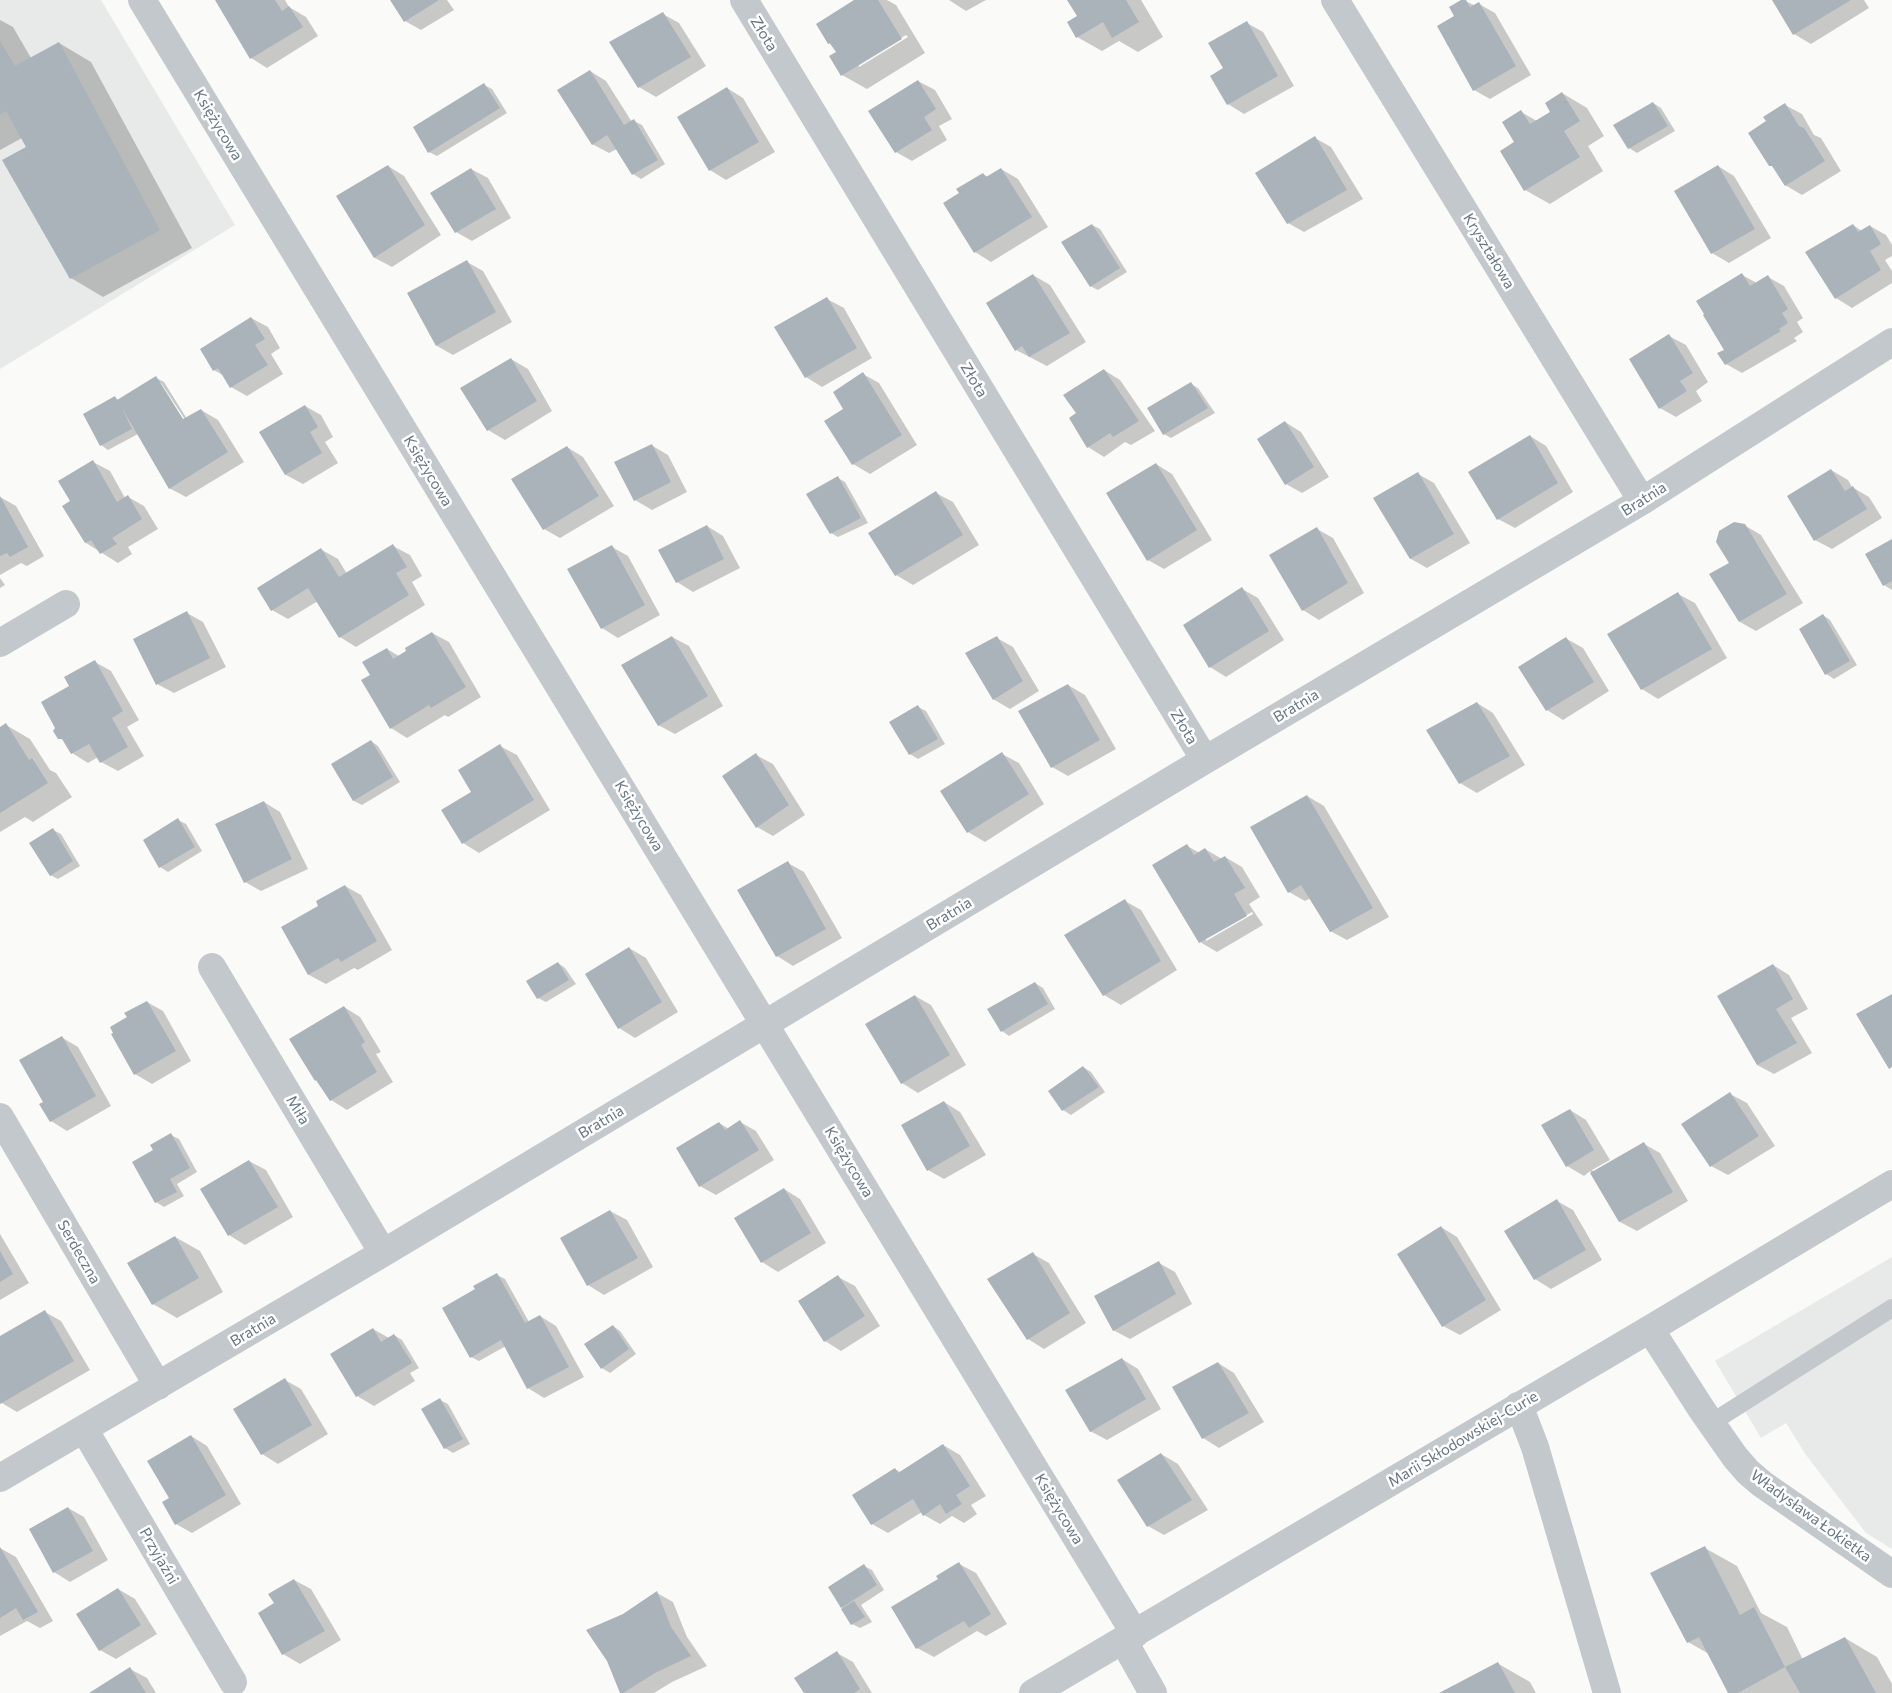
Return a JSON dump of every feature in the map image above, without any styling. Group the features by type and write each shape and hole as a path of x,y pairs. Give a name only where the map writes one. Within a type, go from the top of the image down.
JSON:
{"street":[{"name":"Księżycowa","path":"142,0 766,1024 1129,1637 1153,1693"},
{"name":"Złota","path":"744,0 1205,760"},
{"name":"Kryształowa","path":"1335,0 1642,501"},
{"name":"Bratnia","path":"0,1478 383,1253 1205,760 1642,501 1892,342"},
{"path":"0,643 66,604"},
{"name":"Miła","path":"212,967 383,1253"},
{"name":"Serdeczna","path":"0,1117 158,1386"},
{"name":"Marii Skłodowskiej-Curie","path":"1034,1693 1892,1184"},
{"name":"Władysława Łokietka","path":"1650,1329 1735,1457 1762,1484 1892,1574"},
{"path":"1518,1406 1526,1420 1535,1447 1607,1693"},
{"name":"Przyjaźni","path":"84,1429 233,1682"}],"lane":[{"path":"1711,1423 1892,1308"}],"shaded area":[{"path":"0,0 101,0 235,225 0,369"},
{"path":"1892,1257 1892,1549 1866,1533 1806,1455 1786,1423 1761,1438 1715,1361"}],"building":[{"path":"215,0 275,0 282,11 289,6 303,27 250,59"},
{"path":"390,0 439,0 404,22"},
{"path":"854,0 878,0 902,39 841,76 829,56 836,52 830,43 828,44 816,24"},
{"path":"1067,0 1126,0 1139,22 1112,38 1103,22 1076,38 1067,22 1077,16"},
{"path":"1461,0 1466,0 1470,7 1479,2 1516,66 1473,91 1437,26 1454,16 1449,7"},
{"path":"1772,0 1851,0 1793,35"},
{"path":"663,12 691,57 638,88 609,42"},
{"path":"1247,21 1278,76 1227,105 1210,76 1223,68 1208,43"},
{"path":"0,41 15,66 59,42 160,230 70,279 2,160 26,147 6,111 0,114"},
{"path":"590,70 624,125 634,119 658,160 632,175 607,135 592,145 557,90"},
{"path":"918,80 936,109 924,117 932,130 895,153 868,111"},
{"path":"484,83 500,108 428,153 413,127"},
{"path":"727,87 759,142 709,171 677,117"},
{"path":"1562,92 1580,121 1564,131 1580,157 1524,191 1500,151 1514,142 1502,122 1521,110 1530,124 1550,112 1545,103"},
{"path":"1653,102 1668,126 1628,149 1613,125"},
{"path":"1785,103 1799,126 1804,128 1825,161 1785,186 1772,166 1769,166 1748,133 1766,121 1763,117"},
{"path":"1315,136 1347,190 1287,224 1255,173"},
{"path":"388,165 425,225 374,258 336,196"},
{"path":"1718,165 1755,229 1711,254 1674,191"},
{"path":"471,168 496,209 455,233 430,193"},
{"path":"1001,168 1032,217 974,253 943,203 959,193 956,189 983,173 986,177"},
{"path":"1092,224 1120,268 1090,287 1061,242"},
{"path":"1853,224 1858,232 1870,225 1881,244 1870,251 1881,270 1835,299 1805,252"},
{"path":"467,260 496,312 436,346 407,293"},
{"path":"1742,273 1750,286 1768,275 1788,309 1782,313 1788,323 1779,329 1781,331 1725,365 1717,353 1724,350 1696,301"},
{"path":"1033,274 1070,333 1029,357 1022,346 1015,351 986,303"},
{"path":"827,297 857,348 805,378 774,327"},
{"path":"251,317 265,339 255,345 268,365 230,388 218,368 213,371 200,349"},
{"path":"1669,334 1693,373 1680,381 1687,391 1659,409 1629,359"},
{"path":"511,358 537,401 487,431 460,388"},
{"path":"1104,369 1139,421 1113,437 1110,433 1087,448 1069,418 1076,413 1063,395"},
{"path":"863,372 902,435 852,465 824,421 843,409 833,392"},
{"path":"156,376 183,419 201,409 228,452 169,489 122,408 132,429 100,446 83,414 115,396 117,400"},
{"path":"1191,382 1208,408 1163,435 1147,408"},
{"path":"305,405 318,427 310,432 322,453 285,475 259,432"},
{"path":"1285,421 1314,467 1285,485 1257,439"},
{"path":"1530,435 1558,483 1497,520 1468,472"},
{"path":"652,444 671,482 634,501 614,462"},
{"path":"567,446 599,496 543,530 511,479"},
{"path":"93,460 117,502 128,495 142,519 112,538 117,544 100,554 91,540 85,543 62,506 70,501 58,481"},
{"path":"1156,463 1197,530 1147,561 1106,493"},
{"path":"1831,469 1845,491 1853,486 1867,509 1814,541 1787,496"},
{"path":"1418,472 1454,534 1410,559 1373,498"},
{"path":"838,476 861,518 830,534 806,494"},
{"path":"936,491 963,535 895,576 868,533"},
{"path":"0,496 28,547 10,557 7,553 0,556"},
{"path":"1734,522 1745,524 1787,594 1739,622 1709,574 1729,563 1716,542 1719,531"},
{"path":"707,525 724,559 676,583 658,550"},
{"path":"1317,527 1348,583 1302,611 1269,555"},
{"path":"1892,539 1892,581 1883,586 1865,554"},
{"path":"393,544 407,567 396,573 409,595 339,638 308,588 271,611 257,588 321,548 339,577"},
{"path":"612,545 645,605 601,629 567,569"},
{"path":"1242,587 1269,631 1209,668 1183,625"},
{"path":"1678,592 1712,649 1641,690 1607,634"},
{"path":"187,611 210,658 156,685 133,639"},
{"path":"1823,614 1850,661 1825,675 1799,629"},
{"path":"432,632 466,687 431,708 429,705 390,729 361,680 370,675 362,662 387,648 393,659 406,651 405,648"},
{"path":"672,636 708,696 658,726 621,665"},
{"path":"997,636 1023,681 993,700 965,653"},
{"path":"1566,637 1594,682 1546,711 1518,667"},
{"path":"95,660 123,711 112,718 128,747 100,763 89,744 71,754 62,739 58,739 53,731 55,728 41,702 69,686 64,677"},
{"path":"1068,684 1100,740 1051,768 1018,711"},
{"path":"1477,702 1510,756 1459,784 1426,730"},
{"path":"918,705 938,739 909,755 889,722"},
{"path":"6,723 29,760 32,758 48,783 0,813 0,727"},
{"path":"371,740 393,777 353,801 331,764"},
{"path":"500,744 534,800 462,844 441,810 471,792 458,770"},
{"path":"1002,752 1029,794 967,833 940,791"},
{"path":"756,753 789,805 756,828 722,776"},
{"path":"1307,795 1373,908 1330,932 1301,885 1288,893 1250,827"},
{"path":"264,801 292,859 244,883 215,824"},
{"path":"178,818 195,847 159,868 143,840"},
{"path":"53,828 73,861 50,876 29,843"},
{"path":"1187,844 1194,855 1205,848 1214,862 1225,856 1245,888 1234,894 1247,916 1199,943 1152,865"},
{"path":"788,861 826,929 776,957 737,890"},
{"path":"345,885 377,941 341,962 338,958 308,975 281,927 318,906 316,901"},
{"path":"1125,899 1161,961 1103,996 1064,935"},
{"path":"629,947 662,1002 618,1029 585,974"},
{"path":"558,962 569,980 537,999 526,981"},
{"path":"1773,964 1793,999 1776,1009 1797,1043 1757,1065 1717,996"},
{"path":"1035,982 1048,1004 1001,1032 987,1009"},
{"path":"1892,994 1892,1067 1889,1069 1856,1014"},
{"path":"915,995 950,1055 901,1084 865,1024"},
{"path":"147,1001 176,1051 134,1075 111,1034 113,1033 110,1027 127,1017 124,1013"},
{"path":"344,1006 365,1042 361,1045 377,1072 330,1101 289,1039"},
{"path":"62,1036 96,1096 50,1122 39,1104 43,1102 19,1060"},
{"path":"1083,1066 1099,1087 1062,1111 1048,1091"},
{"path":"1730,1092 1759,1136 1710,1167 1681,1124"},
{"path":"944,1101 970,1146 927,1171 901,1125"},
{"path":"1570,1109 1594,1150 1566,1167 1541,1125"},
{"path":"740,1120 759,1150 699,1187 676,1148 719,1122 725,1130"},
{"path":"171,1133 190,1168 170,1179 177,1192 155,1203 132,1162 153,1150 150,1145"},
{"path":"1644,1142 1673,1192 1619,1222 1590,1173"},
{"path":"249,1160 278,1207 228,1236 200,1189"},
{"path":"784,1188 811,1233 761,1263 734,1218"},
{"path":"1557,1199 1586,1250 1534,1280 1504,1231"},
{"path":"610,1210 638,1258 587,1286 560,1238"},
{"path":"1441,1226 1486,1300 1442,1327 1397,1254"},
{"path":"175,1236 199,1278 152,1305 127,1263"},
{"path":"0,1251 13,1274 0,1282"},
{"path":"1033,1252 1070,1313 1027,1340 987,1279"},
{"path":"1159,1261 1176,1294 1113,1331 1094,1296"},
{"path":"497,1273 525,1323 540,1315 569,1367 527,1389 501,1340 470,1358 442,1308 475,1289 473,1286"},
{"path":"838,1275 865,1316 824,1342 798,1301"},
{"path":"45,1310 74,1361 0,1404 0,1336"},
{"path":"613,1325 629,1349 601,1369 584,1344"},
{"path":"373,1328 381,1342 394,1334 412,1363 356,1397 330,1354"},
{"path":"1122,1358 1146,1399 1090,1432 1065,1390"},
{"path":"1218,1362 1249,1413 1202,1439 1172,1387"},
{"path":"285,1378 312,1425 261,1455 233,1409"},
{"path":"440,1398 463,1439 444,1449 421,1409"},
{"path":"191,1435 226,1495 175,1525 162,1502 169,1498 147,1461"},
{"path":"943,1444 970,1486 956,1495 962,1504 946,1514 940,1504 923,1516 913,1499 871,1525 852,1495 895,1468 898,1473"},
{"path":"1161,1453 1192,1500 1147,1527 1117,1480"},
{"path":"68,1507 93,1551 53,1573 29,1529"},
{"path":"1705,1546 1740,1615 1754,1607 1785,1667 1738,1693 1728,1693 1699,1637 1687,1643 1650,1573"},
{"path":"0,1547 38,1612 23,1620 16,1608 0,1618"},
{"path":"959,1562 991,1614 969,1628 964,1621 916,1649 891,1607 938,1579 936,1576"},
{"path":"864,1564 877,1585 841,1608 828,1587"},
{"path":"294,1579 325,1631 282,1655 258,1613 274,1603 268,1594"},
{"path":"118,1588 141,1625 99,1651 76,1614"},
{"path":"657,1591 671,1627 691,1656 655,1673 620,1693 607,1661 586,1630 623,1614"},
{"path":"854,1601 865,1617 851,1625 841,1609"},
{"path":"1845,1637 1876,1693 1800,1693 1785,1667"},
{"path":"837,1651 860,1689 854,1693 804,1693 794,1678"},
{"path":"1498,1662 1515,1693 1439,1693"},
{"path":"130,1667 146,1693 89,1693"}]}
